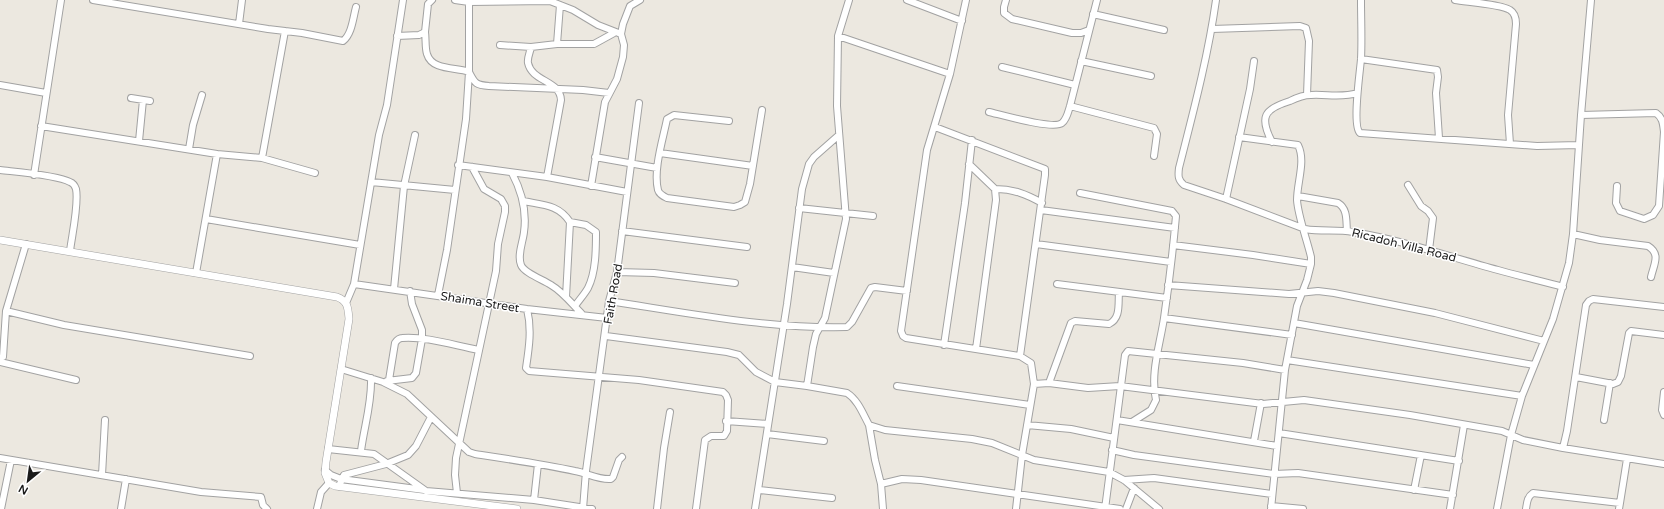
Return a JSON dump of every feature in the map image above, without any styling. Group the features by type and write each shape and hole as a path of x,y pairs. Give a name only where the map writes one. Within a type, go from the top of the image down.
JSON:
{"street":[{"path":"34,174 61,0"},
{"path":"93,0 109,1 343,41 349,34 356,7"},
{"path":"239,24 242,0"},
{"path":"346,303 354,284 379,135 387,105 403,0"},
{"path":"432,0 428,4 425,32 427,53 429,58 446,68 469,72"},
{"path":"455,0 469,2 550,1 614,33 621,34"},
{"path":"591,186 605,102 608,93 617,79 623,57 624,45 621,34 623,24 630,6 640,0"},
{"path":"807,386 813,347 819,327 825,318 844,232 846,214 837,106 838,36 849,0"},
{"path":"966,0 950,74 930,137 924,164 901,331 903,336 906,338 1020,356 1031,363 1034,384 1022,455 1016,509"},
{"path":"1006,0 1004,13 1012,19 1072,33 1081,33 1089,30"},
{"path":"989,112 1056,126 1062,124 1070,106 1097,0"},
{"path":"1216,0 1212,29 1300,26 1306,28 1309,41 1307,95"},
{"path":"1361,0 1361,59 1357,94 1357,128 1360,133 1537,146 1579,145"},
{"path":"1455,0 1498,6 1510,10 1515,14 1516,24 1508,115 1510,144"},
{"path":"1497,509 1511,435 1522,396 1553,319 1563,287 1573,234 1581,114 1591,0"},
{"path":"911,1 962,21"},
{"path":"438,295 447,250 458,165 466,119 469,72 469,2"},
{"path":"557,44 560,5"},
{"path":"1093,14 1164,30"},
{"name":"Ricadoh Villa Road","path":"1212,29 1179,168 1179,181 1190,189 1226,199 1305,229 1318,231 1347,231 1387,239 1499,271 1563,287"},
{"path":"262,158 285,32"},
{"path":"397,36 419,35 425,32"},
{"path":"500,45 531,48 557,44 594,44 614,33"},
{"path":"838,36 950,74"},
{"path":"531,48 528,63 530,68 538,77 558,90 561,100 547,178"},
{"path":"1361,59 1437,70 1438,77 1436,94 1439,138"},
{"path":"1226,199 1250,89 1254,61"},
{"path":"1081,62 1151,76"},
{"path":"1002,67 1075,84"},
{"path":"469,72 475,83 483,86 583,90 608,93"},
{"path":"0,86 46,93"},
{"path":"1272,142 1266,127 1265,119 1269,110 1274,106 1307,95 1350,96 1357,94"},
{"path":"189,149 193,125 202,95"},
{"path":"131,98 150,101"},
{"path":"139,141 143,100"},
{"name":"Faith Road","path":"583,508 586,475 606,336 609,301 617,272 639,103"},
{"path":"1070,106 1154,128 1157,134 1154,156"},
{"path":"729,121 674,115 668,119 656,168 658,190 661,195 666,198 734,207 745,202 750,184 762,110"},
{"path":"1581,114 1656,113 1660,116 1664,132 1659,206 1653,215 1644,219 1620,211 1616,203 1617,186"},
{"path":"41,126 217,154 262,158 315,173"},
{"path":"934,127 972,140 1045,169 1042,203 1020,356"},
{"path":"394,289 404,186 415,135"},
{"path":"755,509 784,324 802,189 809,164 814,157 839,136"},
{"path":"1239,137 1294,144 1298,145 1300,150 1301,164 1298,196 1301,220 1305,229 1311,256 1311,264 1297,306 1285,370 1271,507 1303,509"},
{"path":"944,344 965,203 972,140"},
{"path":"660,153 753,166"},
{"path":"196,272 217,154"},
{"path":"595,157 656,168"},
{"path":"969,164 995,189 1011,190 1025,194 1042,203"},
{"path":"458,165 547,178 627,192"},
{"path":"457,494 455,475 456,458 496,272 498,244 505,212 505,206 501,199 484,189 472,167"},
{"path":"0,170 34,174 70,181 73,184 76,189 70,251"},
{"path":"512,173 520,188 525,209 525,230 520,256 521,266 526,271 552,285 582,314"},
{"path":"371,182 455,190"},
{"path":"1408,185 1421,206 1428,211 1432,218 1429,250"},
{"path":"976,349 996,200 995,189"},
{"path":"1080,193 1172,211 1176,216 1167,298 1155,372 1154,391 1156,400 1151,410 1132,422"},
{"path":"1298,196 1338,203 1346,211 1347,231"},
{"path":"523,201 554,207 564,214 570,222 566,297"},
{"path":"799,208 873,216"},
{"path":"1041,210 1175,228"},
{"path":"206,219 360,245"},
{"path":"570,222 586,224 596,232 594,264 590,281 588,287 575,306"},
{"path":"622,231 747,247"},
{"path":"1573,234 1600,240 1648,246 1654,250 1656,256 1651,277"},
{"path":"0,240 196,272 343,299 348,306 349,319 325,470 329,483"},
{"path":"0,358 3,358 6,311 26,244"},
{"path":"1036,244 1171,262"},
{"path":"1173,245 1311,264"},
{"path":"792,267 834,273"},
{"path":"617,272 654,273 735,283"},
{"name":"Shaima Street","path":"354,284 527,309 607,318"},
{"path":"1058,284 1167,298"},
{"path":"1168,285 1290,294 1318,291 1353,296 1435,313 1544,341"},
{"path":"609,301 713,316 784,324 819,327 848,327 871,288 875,287 907,291"},
{"path":"386,381 414,376 422,339 422,330 412,304 410,291"},
{"path":"1049,383 1071,323 1075,321 1109,324 1118,316 1119,292"},
{"path":"1563,448 1576,377 1585,313 1589,301 1593,299 1664,307"},
{"path":"527,309 530,324 530,346 526,368 529,371 639,380 723,392 726,395 728,400 726,434 724,436 711,436 705,440 696,509"},
{"path":"6,311 64,325 250,356"},
{"path":"1164,318 1292,335"},
{"path":"1294,323 1534,365"},
{"path":"1576,377 1610,383 1618,382 1621,376 1629,332 1664,335"},
{"path":"606,336 739,355 756,372 775,382 847,393 852,396 869,425 881,484 883,509"},
{"path":"386,381 397,339 422,339 479,350"},
{"path":"1105,508 1120,386 1126,352 1158,354 1285,370"},
{"path":"1287,360 1522,396"},
{"path":"0,362 76,380"},
{"path":"341,369 386,381 407,394 460,444 474,454 538,464 575,471 593,477 611,479 619,460 622,457"},
{"path":"361,451 371,400 371,378"},
{"path":"1034,384 1049,383 1088,388 1120,386 1261,403 1304,400 1340,404 1502,431 1538,444 1664,464"},
{"path":"1604,420 1610,383"},
{"path":"897,386 1030,405"},
{"path":"1664,392 1662,410 1664,415"},
{"path":"1254,441 1261,403"},
{"path":"657,509 670,412"},
{"path":"340,483 344,475 386,464 413,451 431,417"},
{"path":"102,475 106,420"},
{"path":"1117,420 1254,441 1277,446"},
{"path":"726,421 768,424"},
{"path":"869,425 885,430 985,442 1050,463 1109,472 1124,480 1159,509"},
{"path":"1027,425 1071,429 1114,438"},
{"path":"1450,509 1464,425"},
{"path":"1279,433 1458,461"},
{"path":"767,434 824,441"},
{"path":"328,449 361,451 374,454 426,491"},
{"path":"1112,450 1274,474 1298,473 1453,495"},
{"path":"1414,490 1421,455"},
{"path":"0,458 201,492 261,497 263,505 267,509"},
{"path":"1526,509 1528,499 1533,493 1619,506 1627,458"},
{"path":"0,509 11,460"},
{"path":"534,500 538,464"},
{"path":"325,470 340,483 517,509"},
{"path":"1124,480 1154,478 1272,494"},
{"path":"121,509 126,479"},
{"path":"881,484 902,480 921,480 1120,509"},
{"path":"317,509 321,492 329,483 534,500 592,509"},
{"path":"1126,509 1134,488"},
{"path":"758,490 832,498"}]}
